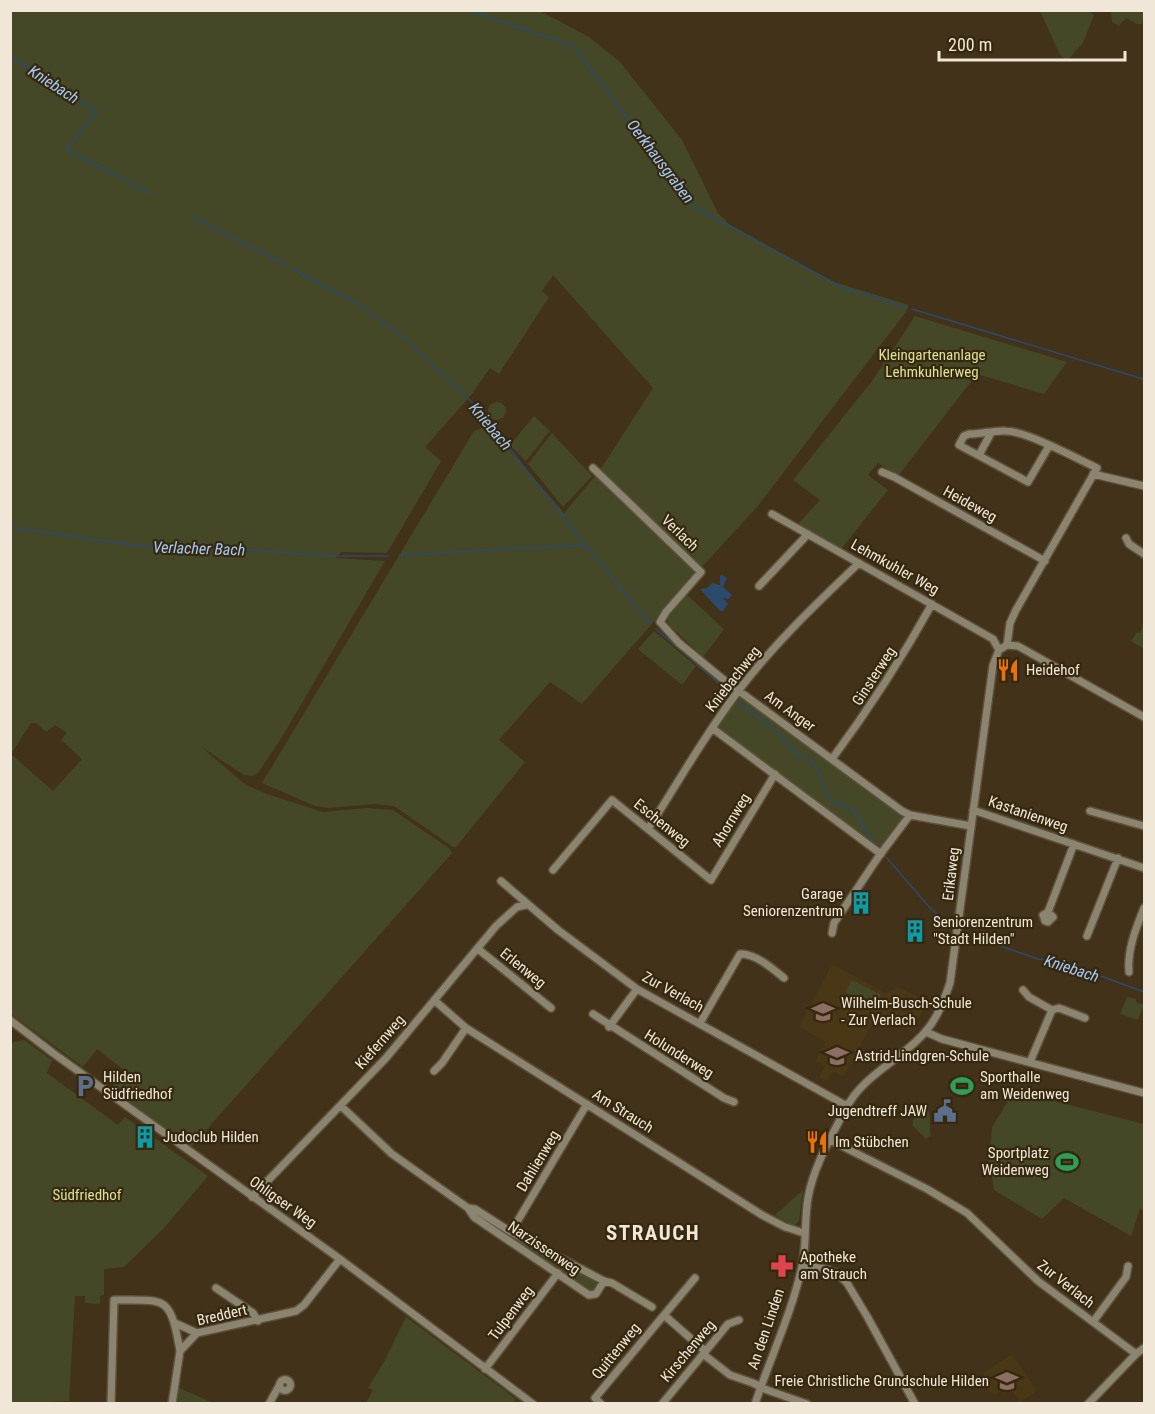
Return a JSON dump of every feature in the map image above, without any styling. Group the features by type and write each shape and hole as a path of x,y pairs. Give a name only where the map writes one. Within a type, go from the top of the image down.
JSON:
{"street":[{"path":"1049,446 1028,482 959,445 964,436 969,434 1006,430 1022,434 1049,446 1095,471 1144,486"},
{"path":"979,455 991,433"},
{"name":"Verlach","path":"593,468 701,572 660,622"},
{"path":"1007,645 1010,622 1095,471"},
{"name":"Heideweg","path":"882,472 1045,561"},
{"name":"Lehmkuhler Weg","path":"772,514 993,639 999,650"},
{"path":"759,586 808,534"},
{"path":"1126,538 1129,544 1144,554"},
{"name":"Kniebachweg","path":"648,829 739,690 778,644 859,563"},
{"name":"Ginsterweg","path":"832,759 890,677 932,604"},
{"name":"Am Anger","path":"660,622 680,643 739,690 875,792 910,815 970,826"},
{"path":"999,650 1007,645 1018,646 1144,717"},
{"name":"Erikaweg","path":"803,1264 804,1233 810,1190 830,1140 847,1106 875,1073 926,1032 938,1013 950,983 993,665 999,650"},
{"path":"712,728 881,854"},
{"name":"Ahornweg","path":"711,880 775,774"},
{"name":"Eschenweg","path":"553,870 612,800 711,880"},
{"name":"Kastanienweg","path":"973,810 1144,868"},
{"path":"1090,811 1144,826"},
{"path":"832,933 834,924 910,815"},
{"name":"Kastanienweg","path":"1048,912 1074,844"},
{"path":"1087,936 1118,858"},
{"name":"Zur Verlach","path":"501,881 526,905 637,988 847,1106"},
{"name":"Kiefernweg","path":"252,1197 386,1058 496,926 517,907 526,905"},
{"path":"1129,972 1128,963 1132,942 1144,908"},
{"name":"Erlenweg","path":"478,949 551,1008"},
{"path":"700,1023 740,954 746,954 772,968 784,978"},
{"path":"609,1027 637,988"},
{"path":"1023,990 1029,997 1052,1010 1059,1008 1085,1018"},
{"name":"Am Strauch","path":"434,1000 466,1028 762,1215 785,1227 804,1233"},
{"path":"1030,1062 1052,1010"},
{"name":"Holunderweg","path":"592,1014 609,1027 734,1102"},
{"name":"Ohligser Weg","path":"13,1022 340,1259 533,1404"},
{"path":"434,1071 466,1028"},
{"path":"926,1032 942,1040 1144,1093"},
{"name":"Dahlienweg","path":"511,1232 587,1104"},
{"name":"Narzissenweg","path":"340,1106 393,1154 468,1208 474,1217 558,1274 592,1295 596,1294 604,1281"},
{"name":"Zur Verlach","path":"830,1140 906,1178 971,1216 1038,1281 1136,1354"},
{"name":"Narzissenweg","path":"468,1208 475,1209 511,1232 604,1281 612,1283 652,1307"},
{"name":"Breddert","path":"180,1351 197,1333 296,1311 304,1305 340,1259"},
{"path":"803,1264 829,1270 838,1274 847,1283 915,1404"},
{"name":"An den Linden","path":"755,1404 803,1264"},
{"path":"1093,1322 1126,1277 1128,1266"},
{"name":"Tulpenweg","path":"485,1369 558,1274"},
{"name":"Quittenweg","path":"601,1404 595,1398 695,1278"},
{"name":"Breddert","path":"216,1288 253,1313 258,1321"},
{"path":"111,1404 114,1300 155,1300 169,1309 175,1323 180,1351 172,1404"},
{"path":"664,1316 726,1373 807,1404"},
{"name":"Kirschenweg","path":"662,1404 728,1323 739,1320"},
{"path":"175,1323 197,1333"},
{"path":"1088,1404 1144,1348"},
{"path":"269,1404 279,1386"}],"shaded area":[{"path":"832,964 885,993 898,987 929,1002 911,1030 878,1013 843,1077 833,1071 827,1081 819,1077 825,1066 815,1061 826,1042 799,1026"},
{"name":"Freie Christliche Grundschule Hilden","path":"1012,1354 1035,1388 1034,1393 1020,1402 1011,1389 1005,1394 1002,1390 995,1395 987,1389 983,1373"}],"green space":[{"path":"1114,10 1144,11 1142,24 1126,18 1119,26 1112,22 1111,12"},
{"path":"10,11 540,11 589,37 620,62 682,140 718,213 729,224 834,282 909,305 757,507 701,568 600,470 653,388 553,275 542,291 549,297 499,374 490,368 472,394 425,447 441,461 387,553 341,552 336,558 385,561 282,737 258,773 252,776 244,775 200,746 246,785 267,794 323,812 366,808 393,810 450,849 452,853 192,1146 110,1089 125,1071 97,1049 83,1067 11,1014","holes":["31,723 36,723 46,732 55,725 67,733 61,740 82,759 53,791 11,754"]},
{"path":"1040,11 1089,11 1094,15 1083,43 1067,61 1060,55"},
{"name":"Kleingartenanlage Lehmkuhlerweg","path":"915,316 1067,362 1044,394 977,374 898,476 878,463 868,475 888,490 841,549 798,524 820,500 793,480 872,381"},
{"path":"493,402 501,402 506,407 504,418 493,420 488,415 488,407"},
{"path":"534,416 550,431 526,461 510,445"},
{"path":"489,427 564,513 597,474 697,572 582,704 550,682 499,740 525,762 456,847 453,847 394,806 374,804 328,808 315,806 262,783 474,431"},
{"path":"552,433 592,476 563,507 528,464"},
{"path":"687,595 724,629 703,657 668,624 668,617"},
{"path":"1144,624 1144,649 1131,641 1137,632 1140,633"},
{"path":"654,631 696,666 682,685 638,649"},
{"path":"738,697 742,697 901,814 902,821 883,846 874,846 717,726"},
{"path":"852,980 881,995 873,1007 845,992"},
{"path":"1127,997 1136,999 1136,1002 1144,1005 1138,1020 1120,1014"},
{"name":"Südfriedhof","path":"24,1040 52,1060 47,1073 118,1125 125,1117 208,1176 164,1228 124,1267 104,1269 104,1295 100,1296 100,1304 85,1303 85,1296 75,1296 69,1401 51,1403 11,1403 10,1043"},
{"name":"Sportplatz Weidenweg","path":"1027,1094 1144,1124 1144,1210 1140,1209 1131,1236 1064,1198 1042,1219 994,1190 989,1159 992,1127 1008,1101"},
{"path":"922,1108 928,1110 929,1116 931,1135 926,1139 913,1126 913,1120"},
{"path":"803,1190 799,1221 795,1225 775,1215"},
{"path":"478,1214 593,1279 596,1281 596,1287 594,1290 587,1290"},
{"path":"406,1317 516,1399 512,1404 366,1403 373,1390 368,1388"},
{"path":"179,1388 213,1403 177,1403"}],"water":[{"path":"722,575 727,578 723,587 732,595 729,599 723,598 728,604 723,611 720,611 700,589 707,588 712,583 720,585"}],"waterway":[{"name":"Oerkhausgraben","path":"466,10 572,45 696,208 841,287 907,308"},
{"name":"Kniebach","path":"10,56 97,112 66,149 151,194"},
{"name":"Kniebach","path":"192,216 288,266"},
{"name":"Kniebach","path":"293,269 356,303 403,337 478,408 585,545 651,624"},
{"name":"Oerkhausgraben","path":"912,309 1143,379 1144,376"},
{"name":"Verlacher Bach","path":"10,527 132,545 187,546 336,556 388,556"},
{"name":"Verlacher Bach","path":"399,555 584,545"},
{"name":"Kniebach","path":"656,629 730,693"},
{"name":"Kniebach","path":"739,702 776,731 798,755 810,760 819,772 826,795 834,802 853,810 874,842"},
{"name":"Kniebach","path":"887,858 930,908 949,924"},
{"name":"Kniebach","path":"966,934 1071,970 1082,969 1144,992"}],"place":[{"name":"Heidehof","path":"1008,670"},
{"name":"Garage Seniorenzentrum","path":"861,903"},
{"name":"Seniorenzentrum \"Stadt Hilden\"","path":"915,931"},
{"name":"Wilhelm-Busch-Schule - Zur Verlach","path":"823,1012"},
{"name":"Astrid-Lindgren-Schule","path":"837,1056"},
{"name":"Hilden Südfriedhof","path":"85,1086"},
{"name":"Sporthalle am Weidenweg","path":"962,1086"},
{"name":"Jugendtreff JAW","path":"945,1111"},
{"name":"Judoclub Hilden","path":"145,1137"},
{"name":"Im Stübchen","path":"817,1142"},
{"name":"Sportplatz Weidenweg","path":"1067,1162"},
{"name":"Apotheke am Strauch","path":"782,1266"},
{"name":"Freie Christliche Grundschule Hilden","path":"1007,1381"}],"district":[{"name":"STRAUCH","path":"653,1233"}]}
